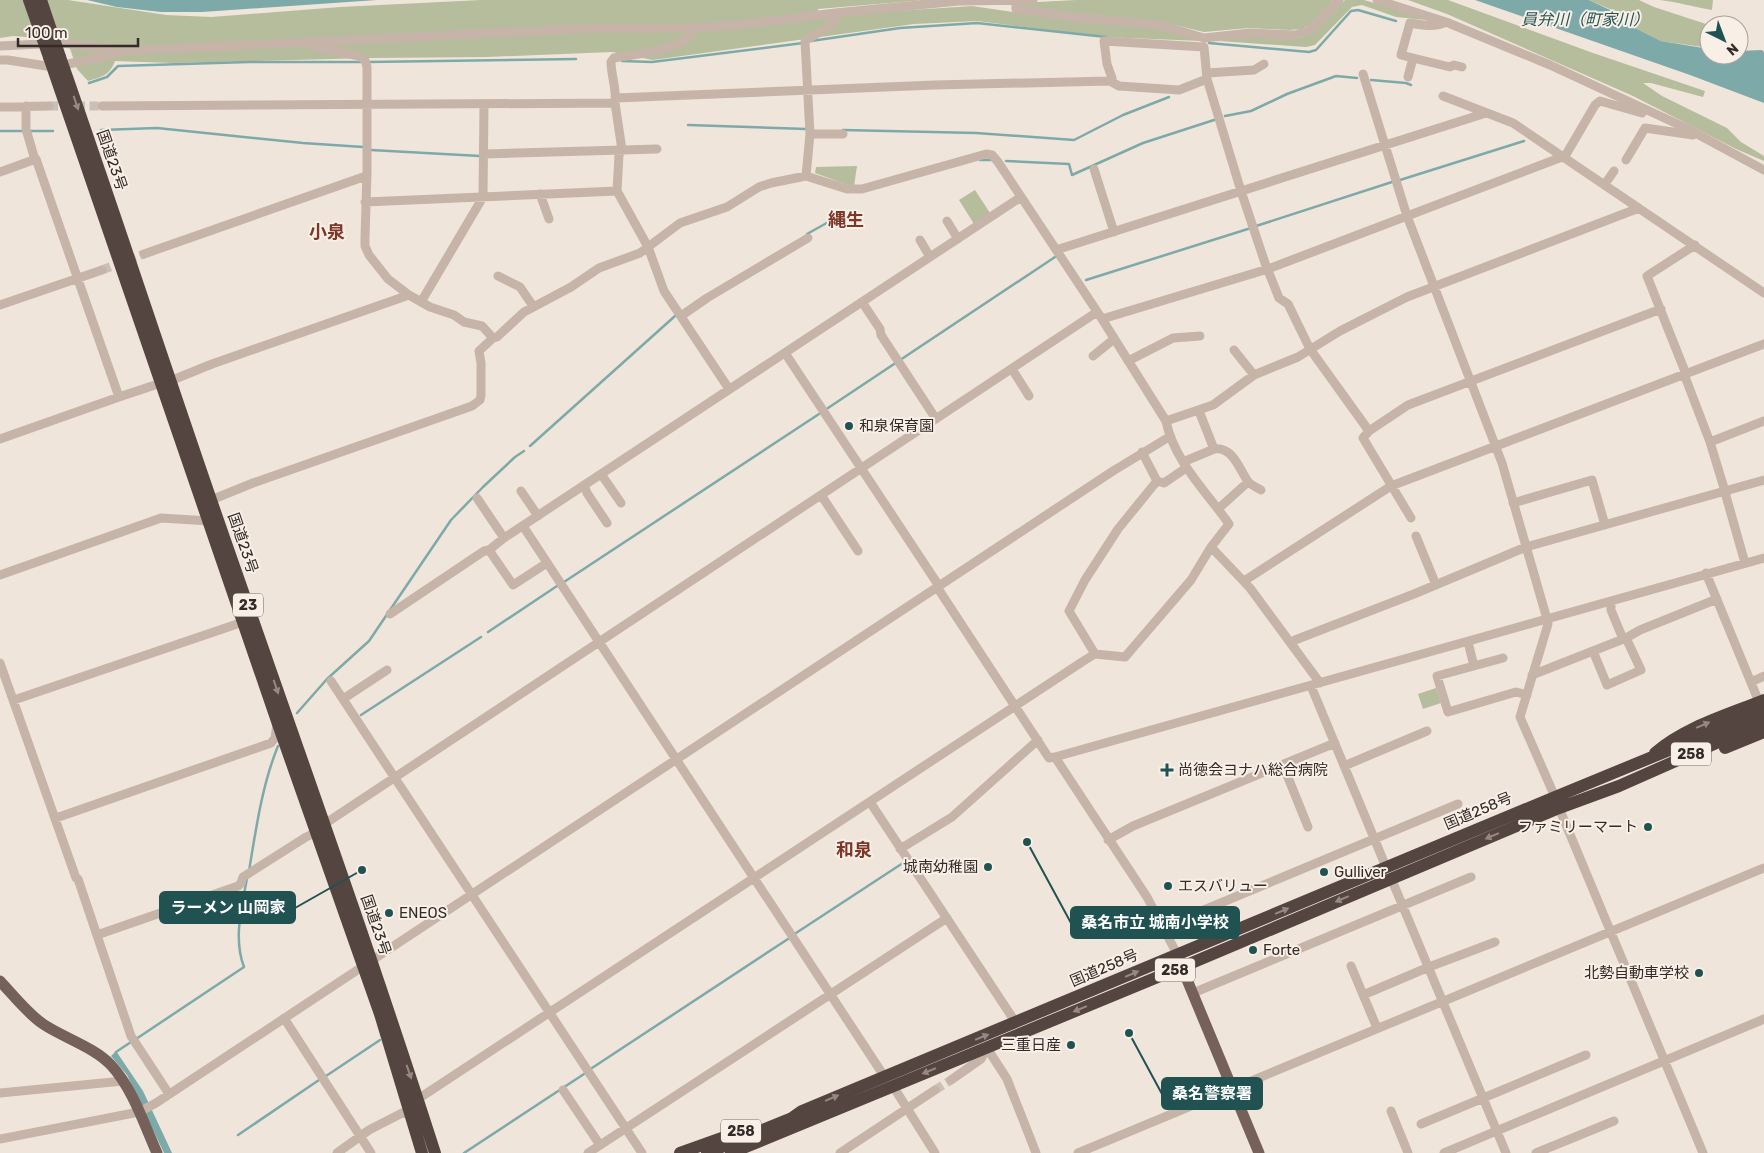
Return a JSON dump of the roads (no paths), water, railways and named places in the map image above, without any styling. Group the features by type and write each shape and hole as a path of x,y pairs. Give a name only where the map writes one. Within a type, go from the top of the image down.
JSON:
{"highway":[{"name":"国道23号","path":"29,0 56,61 166,382 209,521 278,724 320,828"},
{"name":"国道23号","path":"41,0 56,61"},
{"name":"国道23号","path":"166,382 211,500 320,828 367,963 418,1099 432,1150"},
{"name":"国道258号","path":"731,1153 779,1134 1016,1023 1177,954 1389,873 1557,803 1647,760 1669,741 1696,728 1762,704"},
{"name":"国道258号","path":"1557,803 1619,786 1764,722"},
{"path":"1619,786 1653,779 1764,732"},
{"name":"国道258号","path":"707,1153 792,1118 802,1111 987,1048 1182,967 1389,873"},
{"name":"国道23号","path":"367,963 404,1094 402,1102 407,1114 432,1150"},
{"name":"258","path":"680,1153 802,1111"},
{"path":"407,1114 413,1153"},
{"name":"258","path":"747,1153 779,1134"}],"main road":[{"path":"1177,954 1259,1153"},
{"path":"0,981 41,1023 61,1036 98,1054 111,1065 123,1081 157,1153"}],"street":[{"path":"0,46 30,43 75,43 125,51 594,28 693,28 959,2 1032,0"},
{"path":"1016,1 1016,9 1071,17 1160,25 1204,38 1250,33 1295,35 1308,31 1339,0"},
{"path":"1377,0 1446,22 1550,65 1671,121 1764,170"},
{"path":"806,176 810,134 805,43 833,24 835,13"},
{"path":"1446,22 1432,26 1410,23 1401,55 1450,67 1462,68"},
{"path":"693,28 692,33 680,44 614,58 611,62 611,75 622,150 619,155 617,191 648,248 664,291 729,389"},
{"path":"1204,38 1207,76 1242,191 1279,298 1288,304 1310,348 1369,431"},
{"path":"305,41 312,46 359,56 366,61 365,246 369,255 388,278 409,295 464,322 482,326 493,338"},
{"path":"1110,81 1112,78 1107,64 1104,41 1204,48"},
{"path":"0,60 56,61 103,58 125,51"},
{"path":"1408,77 1413,58"},
{"path":"102,106 484,104 616,100 935,85 1110,81 1119,86 1179,90 1207,76 1254,70 1264,64"},
{"path":"1363,74 1407,216 1502,463 1547,619 1548,624 1520,717 1703,1153"},
{"path":"1443,96 1514,123 1764,293"},
{"path":"97,935 238,886 248,873 320,828 394,777 936,419 1099,316 1268,269 1563,158 1595,105 1600,102 1671,121"},
{"path":"421,302 483,197 484,104"},
{"path":"26,106 26,129 35,160 119,397"},
{"path":"0,107 49,106"},
{"path":"1056,250 1486,113"},
{"path":"1626,160 1645,128 1698,136"},
{"path":"810,134 843,134"},
{"path":"484,154 658,150"},
{"path":"211,500 253,482 476,404 480,400 481,395 482,363 479,351 524,312 599,268 634,256 648,248 680,223 727,207 759,187 806,176 847,189 862,189 986,154 992,155 998,162 1056,250 1166,421 1169,437 1184,465 1229,524 1210,547 1191,580 1126,657 1095,654 418,1099"},
{"path":"0,172 35,160"},
{"path":"1094,169 1114,232"},
{"path":"1605,184 1614,171"},
{"path":"144,254 366,176"},
{"path":"365,202 617,191"},
{"path":"540,194 549,219"},
{"path":"390,614 484,551 490,550 504,538 1021,197"},
{"path":"1166,421 1199,410 1222,399 1254,375 1286,363 1378,311 1434,285 1639,208"},
{"path":"947,221 958,238"},
{"path":"681,316 707,298 808,238"},
{"path":"920,240 930,257"},
{"path":"1695,245 1647,276 1710,442 1745,563"},
{"path":"0,305 102,270"},
{"path":"498,276 520,286 533,306"},
{"path":"0,439 409,295"},
{"path":"862,302 898,362 936,419"},
{"path":"1411,518 1363,438 1369,431 1408,405 1661,309"},
{"path":"1128,361 1172,338 1200,336"},
{"path":"1093,356 1114,339"},
{"path":"1244,581 1391,486 1764,344"},
{"path":"1234,350 1254,375"},
{"path":"785,353 1049,758 1764,558"},
{"path":"1012,370 1029,396"},
{"path":"1199,410 1214,449"},
{"path":"1710,442 1764,421"},
{"path":"0,1139 139,1112 156,1103 938,586 1142,452 1169,437"},
{"path":"1142,452 1157,481 1164,483 1184,465 1219,448 1233,456 1248,482 1261,490"},
{"path":"602,474 621,503"},
{"path":"1513,503 1592,480 1605,525"},
{"path":"1291,644 1295,640 1436,585 1526,547 1764,480"},
{"path":"1095,654 1069,611 1085,580 1118,529 1157,481"},
{"path":"1218,509 1248,482"},
{"path":"584,485 587,493 607,523"},
{"path":"521,491 538,516"},
{"path":"821,495 858,551"},
{"path":"477,498 504,538"},
{"path":"0,575 161,518 209,521"},
{"path":"523,526 935,1153"},
{"path":"1416,536 1436,585"},
{"path":"1210,547 1244,581 1291,644 1315,684 1344,766 1506,1153"},
{"path":"490,550 513,585 547,563"},
{"path":"1706,573 1762,704"},
{"path":"1532,676 1625,639 1640,630 1716,599"},
{"path":"1593,651 1607,685 1641,670 1611,610 1611,601"},
{"path":"14,700 243,622"},
{"path":"1468,642 1474,666"},
{"path":"1503,658 1437,676 1448,712 1516,692 1527,695"},
{"path":"0,663 134,1040 169,1094"},
{"path":"343,699 387,670"},
{"path":"1751,682 1764,676"},
{"path":"331,681 642,1153"},
{"path":"56,818 271,742 275,738 278,724"},
{"path":"1344,766 1427,731"},
{"path":"900,849 952,817 1038,740"},
{"path":"1108,840 1133,826 1335,743"},
{"path":"1055,757 1108,840 1148,897 1177,954"},
{"path":"1283,765 1308,827"},
{"path":"870,802 1016,1023"},
{"path":"1163,927 1458,804"},
{"path":"1078,1153 1764,868"},
{"path":"1193,993 1471,877"},
{"path":"588,1153 946,918"},
{"path":"1364,995 1428,967 1495,942"},
{"path":"1351,966 1377,1028"},
{"path":"284,1018 371,1153"},
{"path":"1444,1153 1764,1019"},
{"path":"951,1080 981,1059 987,1048 1007,1079 1036,1153"},
{"path":"1421,1124 1586,1055"},
{"path":"0,1093 123,1081"},
{"path":"563,1090 600,1145"},
{"path":"840,1153 935,1090"},
{"path":"1391,1111 1408,1153"},
{"path":"337,1153 369,1130 407,1114"},
{"path":"1536,1153 1614,1121"}],"water":[{"path":"87,0 377,0 202,12 161,12 117,7"},
{"name":"員弁川（町家川）","path":"1475,0 1589,0 1627,18 1629,25 1661,41 1699,47 1699,65 1749,65 1749,51 1762,50 1764,52 1764,103 1690,75"},
{"path":"116,1051 143,1091 172,1153 164,1153 127,1075 111,1056"}],"waterway":[{"path":"1209,43 1309,52 1316,50 1351,11 1358,10 1396,21"},
{"path":"811,41 900,28 977,23 1106,37"},
{"path":"622,61 652,62 803,43"},
{"path":"368,62 576,59"},
{"path":"89,83 107,77 118,66 249,62 362,62"},
{"path":"1225,116 1251,111 1287,94 1336,76 1357,78"},
{"path":"1371,80 1411,85"},
{"path":"843,130 976,133 1074,140 1123,115 1169,97"},
{"path":"1006,161 1069,164 1072,175 1143,143 1214,120"},
{"path":"688,125 806,129"},
{"path":"101,130 157,128 303,143 363,147"},
{"path":"0,131 23,131"},
{"path":"30,131 53,131"},
{"path":"1400,180 1524,141"},
{"path":"371,150 480,156"},
{"path":"980,160 991,160"},
{"path":"1256,226 1392,182"},
{"path":"807,234 832,220"},
{"path":"1086,280 1251,228"},
{"path":"828,408 1055,257"},
{"path":"530,446 675,316"},
{"path":"564,582 819,414"},
{"path":"297,713 327,679 369,641 451,520 483,487 524,451"},
{"path":"488,632 557,586"},
{"path":"361,715 481,637"},
{"path":"249,871 264,792 278,746"},
{"path":"796,933 906,861"},
{"path":"136,1039 244,967 239,945 239,934 247,878"},
{"path":"592,1068 788,939"},
{"path":"326,1076 380,1040"},
{"path":"116,1052 131,1042"},
{"path":"464,1153 584,1074"},
{"path":"238,1135 319,1080"}],"tunnel":[{"path":"49,106 102,106"},
{"path":"102,270 144,254"},
{"path":"935,1090 951,1080"}],"place":[{"name":"和泉保育園","path":"849,426"},
{"name":"尚徳会ヨナハ総合病院","path":"1167,770"},
{"name":"ファミリーマート","path":"1648,827"},
{"name":"桑名市立 城南小学校","path":"1027,842"},
{"name":"城南幼稚園","path":"988,867"},
{"name":"ラーメン 山岡家","path":"362,870"},
{"name":"Gulliver","path":"1324,872"},
{"name":"エスバリュー","path":"1168,886"},
{"name":"ENEOS","path":"389,913"},
{"name":"Forte","path":"1253,950"},
{"name":"北勢自動車学校","path":"1699,973"},
{"name":"桑名警察署","path":"1129,1033"},
{"name":"三重日産","path":"1071,1045"}],"district":[{"name":"縄生","path":"846,220"},
{"name":"小泉","path":"327,232"},
{"name":"和泉","path":"854,850"}]}
